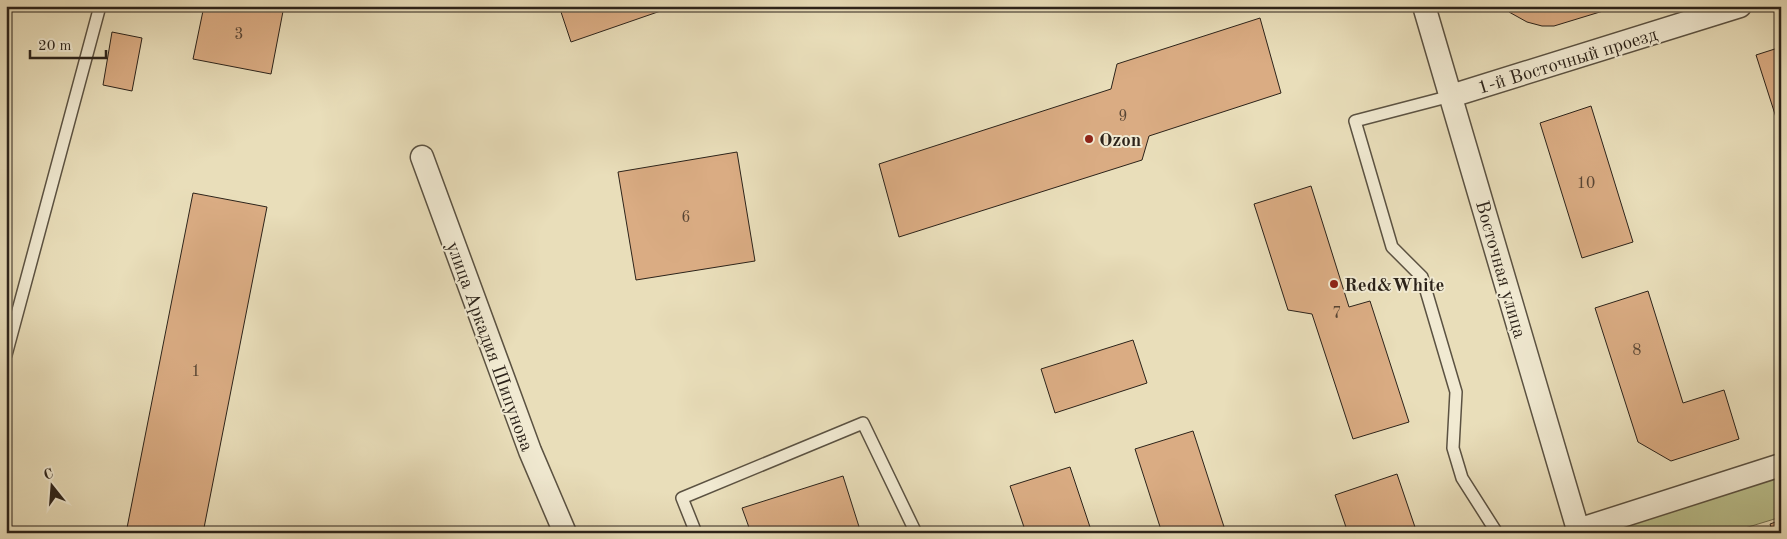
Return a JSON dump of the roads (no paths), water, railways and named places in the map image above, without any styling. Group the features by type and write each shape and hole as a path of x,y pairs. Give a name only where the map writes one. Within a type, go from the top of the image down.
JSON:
{"street":[{"name":"Восточная улица","path":"1424,6 1579,532"},
{"name":"1-й Восточный проезд","path":"1451,96 1740,6"},
{"name":"улица Аркадия Шипунова","path":"422,157 530,451 565,533"},
{"path":"1579,532 1781,465"}],"lane":[{"path":"6,355 100,6"},
{"path":"1451,96 1355,121 1392,247 1422,277 1456,392 1453,448 1462,478 1496,533"},
{"path":"696,533 682,498 863,424 916,533"}],"place":[{"name":"Ozon","path":"1089,139"},
{"name":"Red&White","path":"1334,284"}]}
